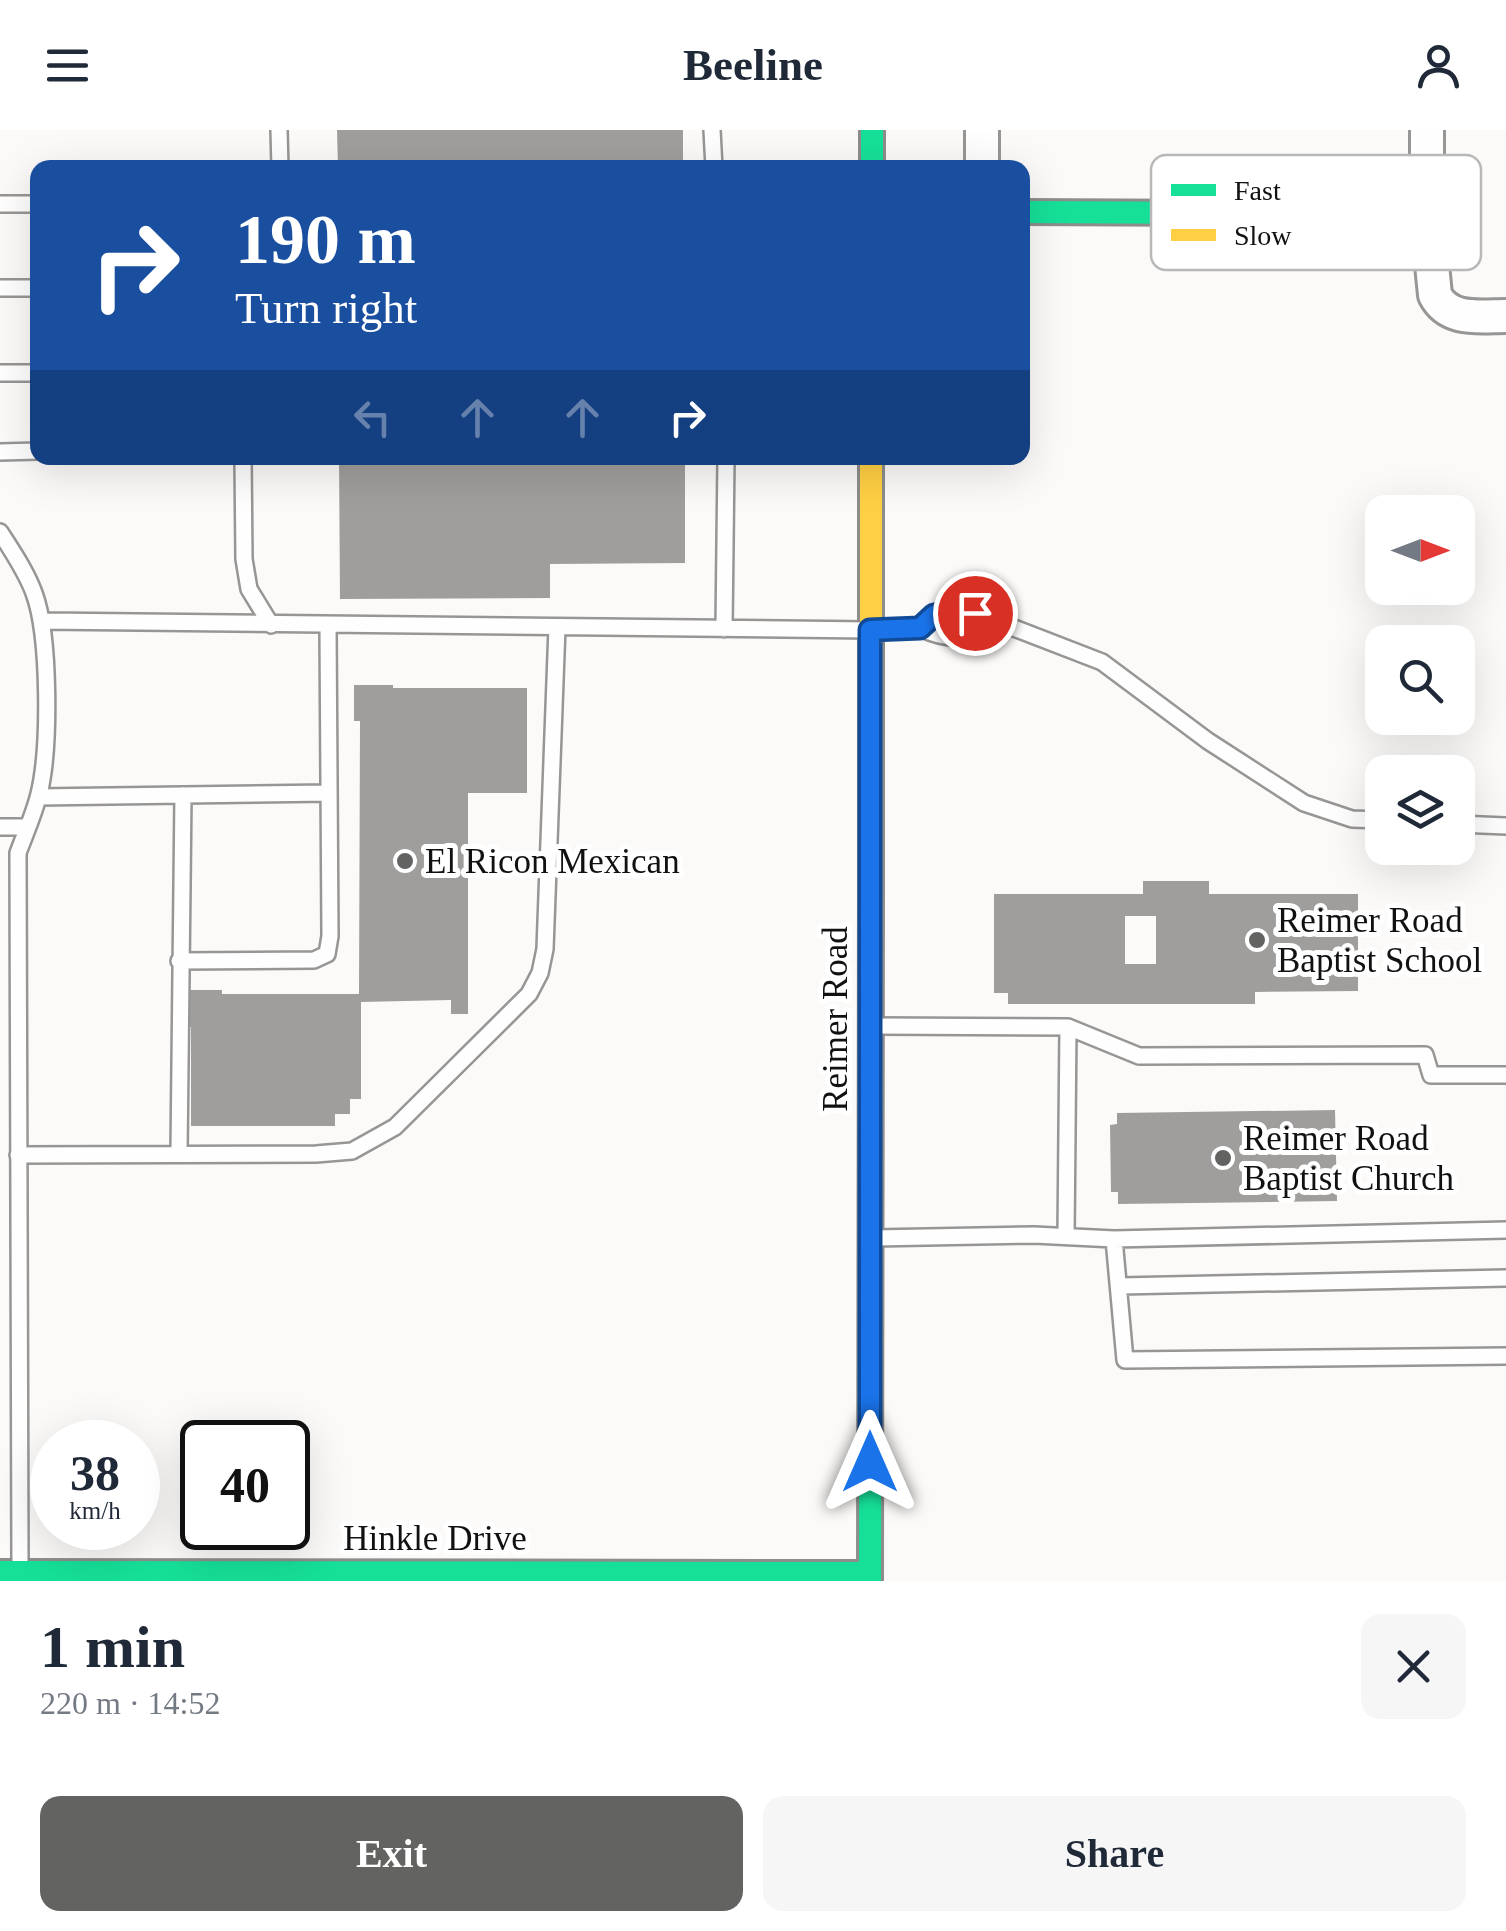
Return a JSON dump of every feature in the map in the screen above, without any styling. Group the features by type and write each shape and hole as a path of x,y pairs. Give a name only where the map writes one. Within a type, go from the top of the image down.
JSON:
{"street":[{"path":"872,130 872,160"},
{"path":"982,130 982,160"},
{"path":"1428,130 1428,155"},
{"path":"1030,212 1151,213"},
{"path":"1432,270 1435,296 1450,314 1506,316"},
{"name":"Reimer Road","path":"870,1577 871,465"},
{"name":"Hinkle Drive","path":"10,1572 270,1577 870,1577"}],"lane":[{"path":"279,130 280,160"},
{"path":"712,130 714,160"},
{"path":"0,204 30,204"},
{"path":"0,288 30,288"},
{"path":"0,373 30,373"},
{"path":"0,452 30,452"},
{"path":"243,465 246,574 249,588 271,625"},
{"path":"724,629 726,465"},
{"path":"0,532 27,577 43,621 44,771 17,866 19,1472 10,1572"},
{"path":"920,628 934,615 975,613 1102,662 1208,741 1304,803 1365,819"},
{"path":"43,621 920,628 938,637 976,638 1007,624"},
{"path":"179,961 314,960 327,954 328,626"},
{"path":"18,1155 316,1154 352,1151 396,1127 528,994 540,973 545,949 557,627"},
{"path":"38,798 329,793"},
{"path":"179,1153 183,794"},
{"path":"1475,825 1506,826"},
{"path":"0,827 27,827"},
{"path":"870,1026 1068,1027 1139,1056 1425,1056 1431,1075 1506,1075"},
{"path":"1066,1236 1068,1027"},
{"path":"870,1238 1066,1236 1114,1240 1506,1230"},
{"path":"1114,1240 1125,1360 1506,1356"},
{"path":"1120,1286 1506,1278"},
{"path":"0,1471 19,1472"}],"building":[{"path":"337,130 683,130 683,160 338,160"},
{"path":"339,465 685,465 685,563 550,564 550,598 340,599"},
{"path":"354,685 527,688 527,793 468,793 468,1014 451,1014 451,1000 361,1002 361,1099 350,1099 350,1114 335,1114 335,1126 191,1126 191,1027 185,1027 185,990 222,990 222,994 359,994 360,721 354,721"},
{"name":"Reimer Road Baptist School","path":"1143,881 1209,881 1209,894 1358,894 1358,991 1255,992 1255,1004 1008,1004 1008,993 994,993 994,894 1143,894","holes":["1125,916 1156,916 1156,964 1125,964"]},
{"name":"Reimer Road Baptist Church","path":"1335,1110 1337,1201 1118,1204 1118,1192 1111,1192 1110,1125 1117,1124 1117,1113"}],"traffic: fast":[{"path":"872,130 872,160"},
{"path":"1030,212 1151,213"},
{"path":"870,1581 871,884"},
{"path":"0,1572 870,1573"}],"traffic: slow":[{"path":"871,465 871,884"}],"place":[{"name":"El Ricon Mexican","path":"405,861"},
{"name":"Reimer Road Baptist School","path":"1257,940"},
{"name":"Reimer Road Baptist Church","path":"1223,1158"}],"route":[{"path":"870,1462 870,630 920,628 934,615 975,613"}]}
